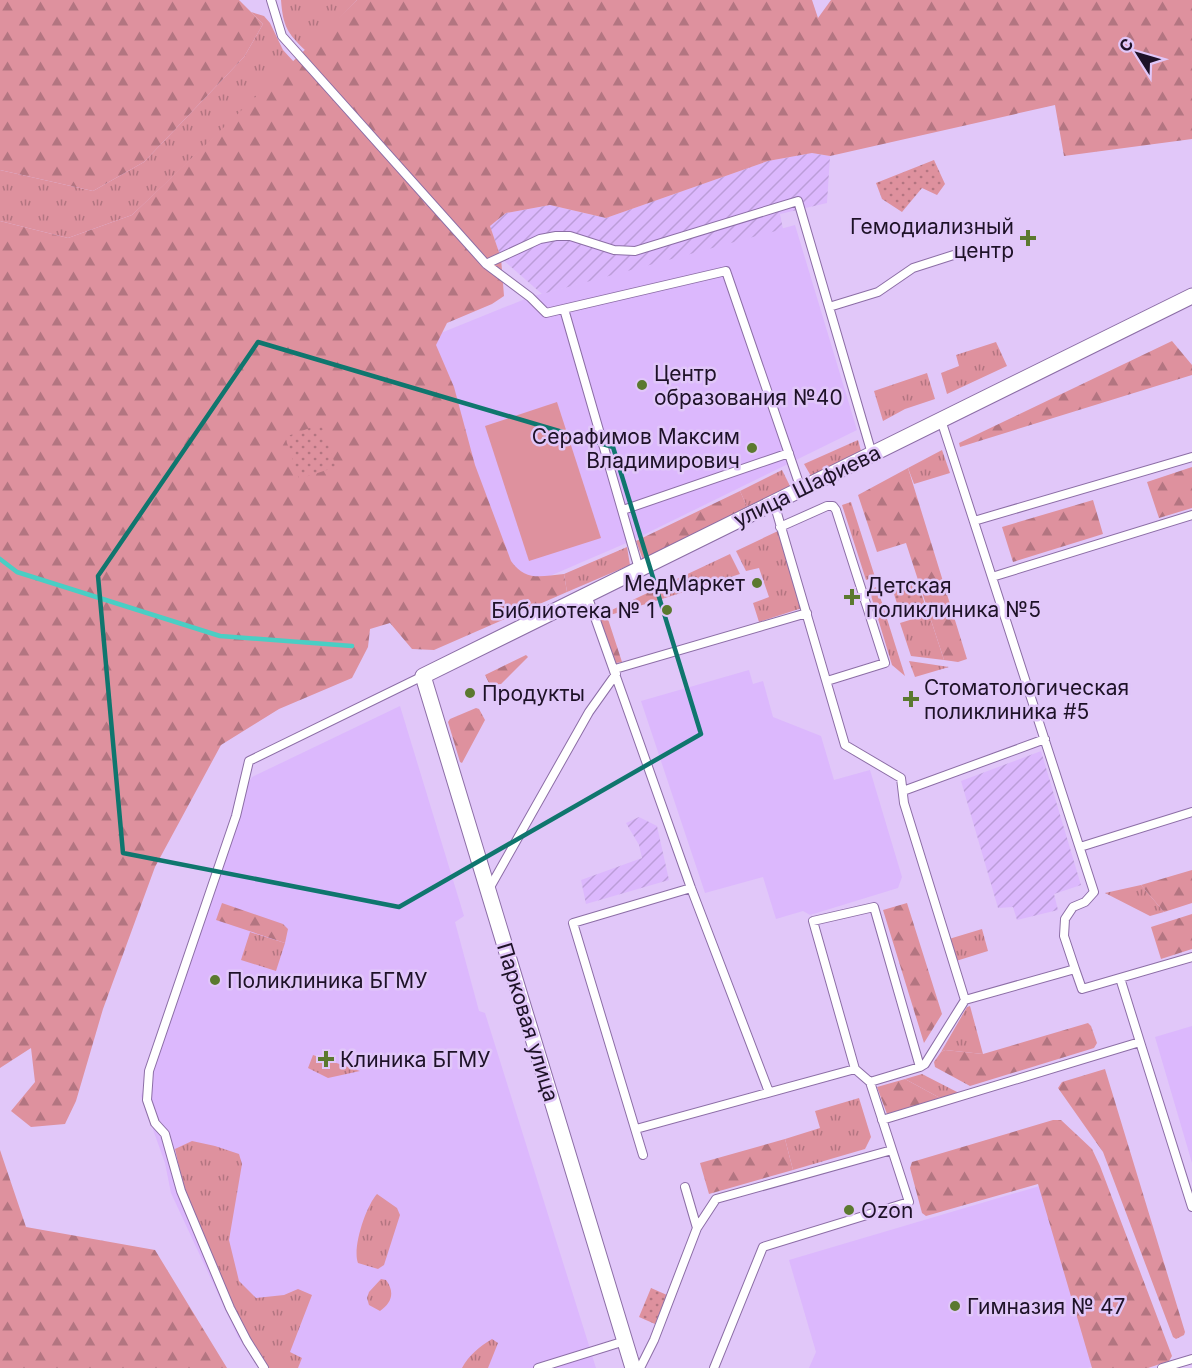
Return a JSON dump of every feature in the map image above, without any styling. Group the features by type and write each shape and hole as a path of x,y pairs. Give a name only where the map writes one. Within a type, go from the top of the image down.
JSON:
{"street":[{"name":"улица Шафиева","path":"423,675 1192,296"},
{"name":"Парковая улица","path":"423,675 633,1368"}],"lane":[{"path":"270,0 282,36 486,264 530,297 546,313 726,271 801,489"},
{"path":"486,264 540,239 556,236 570,236 614,250 635,251 798,201 872,454"},
{"path":"829,307 878,292 914,268 963,252"},
{"path":"564,309 639,569"},
{"path":"941,420 1094,892 1085,902 1073,907 1065,919 1064,936 1082,989 1192,957"},
{"path":"623,510 789,453"},
{"path":"974,521 1192,457"},
{"path":"774,502 845,745 901,778 903,803 965,1000"},
{"path":"780,527 827,506 833,506 885,663 827,681"},
{"path":"992,577 1192,515"},
{"path":"587,595 692,888 769,1092"},
{"path":"489,889 590,712 616,671 807,613"},
{"path":"264,1368 230,1308 182,1191 165,1134 155,1123 147,1100 149,1071 236,816 249,761 423,675"},
{"path":"903,791 1045,739"},
{"path":"1080,847 1192,812"},
{"path":"643,1155 573,923 692,888"},
{"path":"714,1368 763,1247 909,1202 870,1082 855,1069 813,921 873,907 920,1067"},
{"path":"870,1082 925,1064 965,1000 1075,969"},
{"path":"1120,978 1192,1207"},
{"path":"882,1120 1140,1042"},
{"path":"636,1129 855,1069"},
{"path":"640,1368 654,1340 697,1228 716,1199 892,1150"},
{"path":"686,1187 697,1228"},
{"path":"538,1368 625,1341"},
{"path":"1162,1368 1192,1359"}],"highlighted area":[{"path":"258,342 613,447 701,734 399,907 123,853 98,576"}],"shaded area":[{"path":"812,153 830,156 827,203 780,214 783,229 542,294 501,258 490,226 506,213 550,205 606,218 768,161"},
{"name":"Центр образования №40","path":"795,225 857,430 631,541 501,597 426,339 530,297"},
{"path":"749,670 753,684 763,681 773,717 821,736 834,780 870,770 902,877 898,888 810,915 803,911 776,919 763,877 705,893 641,701"},
{"name":"Клиника БГМУ","path":"400,706 464,916 455,922 479,1011 485,1013 596,1368 260,1368 238,1337 171,1193 165,1163 141,1096 164,1022 245,788 252,777"},
{"path":"1041,751 1081,885 1054,894 1058,910 1017,920 1013,907 998,908 961,781"},
{"path":"639,817 657,826 669,880 586,904 581,880 642,858 639,845 626,823"},
{"path":"1192,1026 1192,1163 1155,1037"},
{"name":"Гимназия № 47","path":"1070,1177 1123,1358 1088,1368 809,1368 816,1352 789,1260"}],"green space":[{"path":"0,0 239,0 263,24 244,57 144,162 93,191 0,170"},
{"path":"281,0 357,0 306,51 287,28"},
{"path":"357,0 812,0 818,18 831,0 1192,0 1192,139 1064,156 1055,105 830,156 812,153 768,161 606,218 550,205 506,213 490,226 501,258 504,296 492,304 447,323 436,345 454,387 475,465 511,561 528,575 564,574 567,592 434,650 412,649 390,623 370,629 368,647 352,678 279,709 221,745 155,867 103,1009 76,1101 65,1124 31,1127 11,1111 35,1082 31,1048 0,1068 0,221 68,238 132,215"},
{"path":"251,12 264,16 270,23 283,50 294,62 132,215 68,238 0,221 0,170 93,191 144,162 244,57 263,24"},
{"path":"934,160 945,184 937,195 922,188 902,212 882,199 876,183"},
{"path":"1172,341 1192,365 1192,375 960,447 959,443"},
{"path":"996,342 1007,366 947,394 941,373 959,366 956,355"},
{"path":"927,373 935,399 905,409 883,421 874,391"},
{"path":"557,402 601,538 529,561 485,426"},
{"path":"321,424 336,467 299,479 285,437"},
{"path":"858,440 860,455 815,477 811,476 804,464"},
{"path":"942,450 950,473 914,484 908,468"},
{"path":"1192,467 1192,508 1159,518 1147,482"},
{"path":"908,468 967,659 958,662 944,660 906,543 877,552 858,495"},
{"path":"782,470 790,486 788,491 748,509 740,491"},
{"path":"740,491 748,509 643,560 636,541"},
{"path":"1093,500 1103,534 1013,562 1002,527"},
{"path":"851,502 875,577 866,580 842,505"},
{"path":"778,531 802,608 759,622 753,603 769,597 759,568 746,571 736,551"},
{"path":"627,547 630,565 567,592 564,574"},
{"path":"730,554 740,574 665,598 660,587"},
{"path":"918,583 927,611 902,619 893,591"},
{"path":"660,587 665,598 607,616 622,662 616,663 599,616"},
{"path":"877,587 905,676 892,665 869,589"},
{"path":"929,614 944,660 911,656 900,623"},
{"path":"526,655 528,657 501,684 490,685 485,675"},
{"path":"909,661 949,667 915,677"},
{"path":"476,708 485,720 462,763 448,722"},
{"path":"1192,870 1192,903 1164,912 1141,885"},
{"path":"1141,885 1164,912 1150,916 1105,893"},
{"path":"222,903 283,924 288,929 285,943 216,920"},
{"path":"907,903 942,1014 924,1043 883,910"},
{"path":"1192,914 1192,949 1161,959 1151,927"},
{"path":"982,929 988,951 956,961 949,939"},
{"path":"250,932 285,943 276,971 241,960"},
{"path":"970,1006 983,1054 945,1050 941,1052 967,1007"},
{"path":"1088,1023 1097,1043 1094,1048 970,1086 935,1067 934,1062 945,1050 983,1054"},
{"path":"313,1055 360,1071 328,1078 308,1068"},
{"path":"1105,1069 1185,1332 1176,1339 1173,1337 1103,1152 1058,1088 1062,1082"},
{"path":"922,1074 959,1093 940,1098 905,1079"},
{"path":"905,1079 940,1098 887,1114 877,1087"},
{"path":"859,1098 871,1137 865,1149 793,1170 785,1139 820,1128 815,1111"},
{"path":"1053,1120 1061,1120 1092,1149 1172,1356 1169,1361 1148,1368 1092,1368 1038,1184 926,1216 922,1213 910,1168 912,1162"},
{"path":"785,1139 793,1170 709,1194 700,1163"},
{"path":"192,1141 239,1154 242,1164 229,1240 239,1281 256,1298 284,1295 298,1289 312,1295 290,1352 302,1358 298,1368 268,1368 247,1334 232,1302 184,1189 175,1149"},
{"path":"0,1150 26,1227 155,1250 227,1368 0,1368"},
{"path":"377,1194 397,1208 400,1215 384,1265 378,1269 358,1263 357,1256 361,1227"},
{"path":"381,1279 386,1280 389,1284 391,1297 380,1311 369,1305 367,1298 369,1292"},
{"path":"651,1288 667,1295 655,1324 639,1317"},
{"path":"492,1339 498,1343 488,1368 462,1368 475,1352"}],"waterway":[{"path":"0,559 17,572 220,636 352,646"}],"place":[{"name":"Гемодиализный центр","path":"1028,238"},
{"name":"Центр образования №40","path":"642,385"},
{"name":"Серафимов Максим Владимирович","path":"752,448"},
{"name":"МедМаркет","path":"757,583"},
{"name":"Детская поликлиника №5","path":"852,597"},
{"name":"Библиотека № 1","path":"667,610"},
{"name":"Продукты","path":"470,693"},
{"name":"Стоматологическая поликлиника #5","path":"911,699"},
{"name":"Поликлиника БГМУ","path":"215,980"},
{"name":"Клиника БГМУ","path":"326,1059"},
{"name":"Ozon","path":"849,1210"},
{"name":"Гимназия № 47","path":"955,1306"}]}
